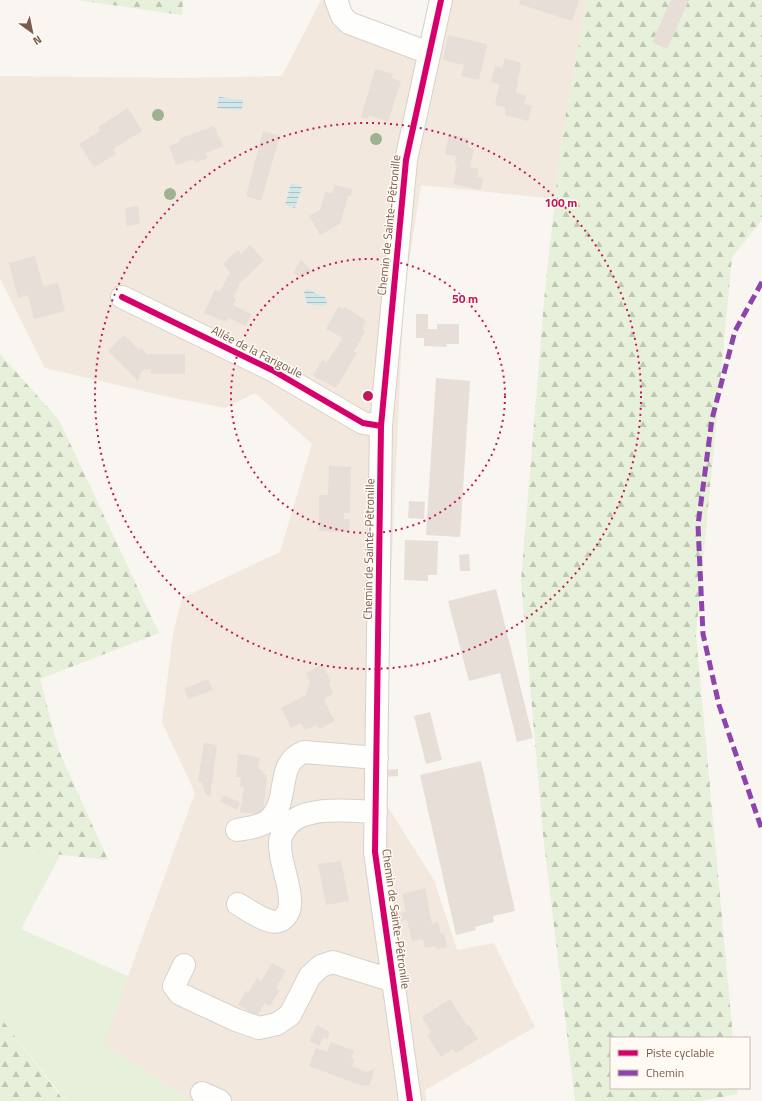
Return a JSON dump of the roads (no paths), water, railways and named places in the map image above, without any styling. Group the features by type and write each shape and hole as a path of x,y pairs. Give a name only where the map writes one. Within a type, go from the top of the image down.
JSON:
{"street":[{"path":"336,0 342,16 349,23 429,53"},
{"name":"Chemin de Sainte-Pétronille","path":"410,1101 375,852 381,426 406,160 441,0"},
{"name":"Allée de la Farigoule","path":"122,296 272,370 363,423 381,426"},
{"path":"237,830 255,827 271,819 279,807 288,766 295,755 304,752 377,758"},
{"path":"238,904 271,922 281,921 288,914 290,902 280,855 280,839 288,825 306,814 321,812 376,812"},
{"path":"184,966 174,986 180,994 236,1020 259,1028 277,1024 290,1015 310,976 321,966 333,962 394,981"}],"water":[{"path":"219,97 243,100 242,110 217,108"},
{"path":"291,183 302,187 295,208 285,205"},
{"path":"308,289 325,297 327,302 324,306 307,304 304,291"}]}
